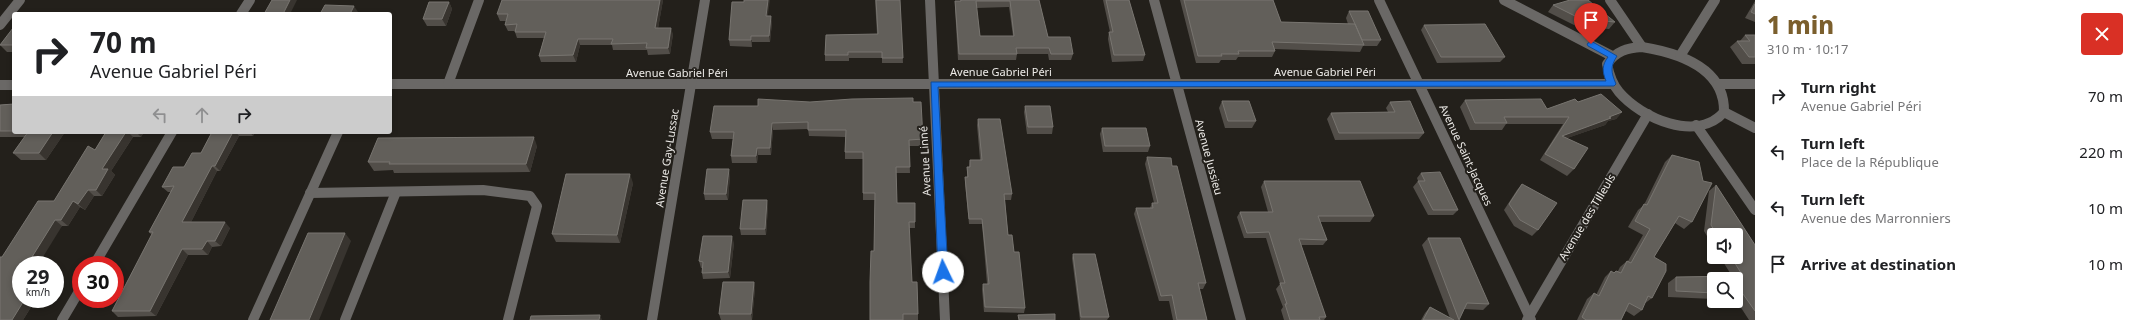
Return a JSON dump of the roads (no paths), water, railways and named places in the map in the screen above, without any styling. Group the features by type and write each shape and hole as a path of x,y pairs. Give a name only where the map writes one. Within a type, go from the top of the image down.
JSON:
{"street":[{"path":"0,25 20,0"},
{"path":"243,12 250,0"},
{"path":"448,84 479,0"},
{"name":"Avenue Gay-Lussac","path":"652,320 705,0"},
{"name":"Avenue Linné","path":"930,0 945,320"},
{"name":"Avenue Jussieu","path":"1154,0 1241,320"},
{"name":"Avenue Saint-Jacques","path":"1379,0 1529,318"},
{"path":"1504,0 1612,56"},
{"path":"1610,0 1642,47"},
{"path":"1680,56 1715,0"},
{"path":"1642,47 1665,51 1680,56 1699,67 1718,84 1724,95 1724,112 1715,121 1696,125 1678,124 1648,114 1624,98 1611,84 1607,74 1607,64 1612,56 1626,48 1642,47"},
{"name":"Avenue Gabriel Péri","path":"392,84 1611,84"},
{"path":"1718,84 1755,84"},
{"path":"0,85 12,85"},
{"path":"1724,112 1755,128"},
{"name":"Avenue des Tilleuls","path":"1529,318 1648,114"},
{"path":"1696,125 1755,210"},
{"path":"99,256 171,134"},
{"path":"253,320 337,134"},
{"path":"310,193 483,190 530,196 537,206 508,320"},
{"path":"345,320 396,192"},
{"path":"62,320 72,303"}]}
